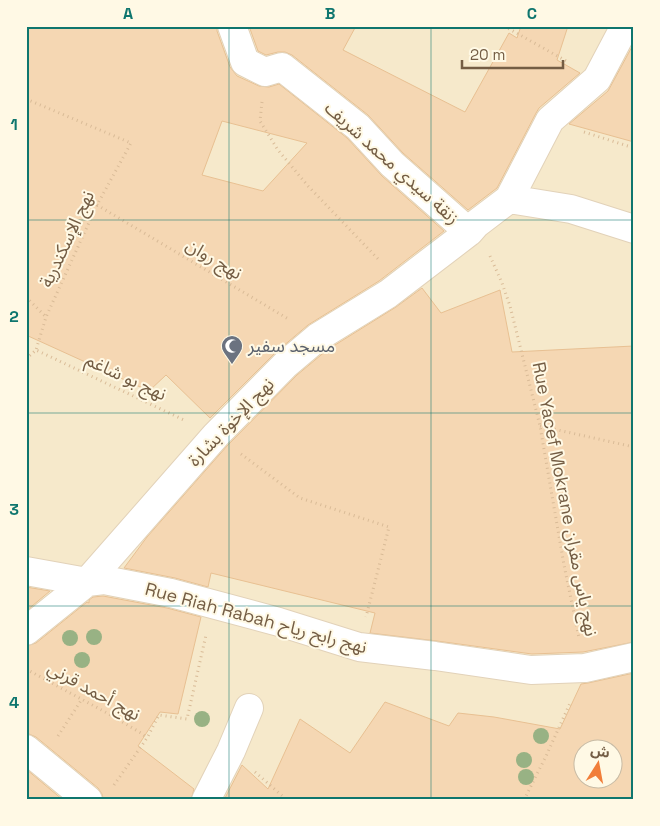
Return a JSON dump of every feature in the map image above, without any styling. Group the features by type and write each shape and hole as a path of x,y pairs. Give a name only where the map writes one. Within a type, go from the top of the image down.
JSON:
{"street":[{"path":"232,26 245,62 265,72"},
{"path":"625,26 597,79 550,120 510,199 571,209 634,230"},
{"name":"زنقة سيدي محمد شريف","path":"265,72 282,67 358,127 392,164 472,228"},
{"name":"نهج الإخوة بشارة","path":"26,630 87,582 216,435 286,364 318,337 402,284 510,199"},
{"name":"Rue Riah Rabah نهج رابح رياح","path":"26,571 87,582 104,580 171,593 279,622 358,647 531,670 585,668 634,657"},
{"path":"206,800 250,708"},
{"path":"34,755 99,796"}],"path":[{"path":"504,26 597,79"},
{"path":"265,72 260,121 278,150 308,186 402,284"},
{"name":"نهج الإسكندرية","path":"26,99 131,143 97,205 46,317 36,350"},
{"path":"550,120 634,148"},
{"name":"نهج روان","path":"97,205 318,337"},
{"name":"Rue Yacef Mokrane نهج ياس مقران","path":"472,228 502,283 510,306 540,426 564,565 585,668"},
{"path":"26,297 46,317"},
{"path":"26,359 36,350"},
{"name":"نهج بو شاغم","path":"36,350 216,435 300,498 389,526 358,647"},
{"path":"540,426 634,447"},
{"path":"99,796 147,738 159,715 187,719 208,626"},
{"path":"524,800 547,754 585,668"},
{"name":"نهج أحمد قرني","path":"26,669 82,699 147,738"},
{"path":"34,755 82,699"},
{"path":"231,751 287,800"}],"shaded area":[{"path":"26,26 634,26 634,800 26,800"}],"building":[{"path":"26,26 217,26 217,31 230,67 237,76 259,86 269,87 279,84 347,138 382,176 444,231 379,281 308,325 275,353 210,418 166,375 149,391 26,335","holes":["222,121 307,143 263,191 202,175"]},
{"path":"249,26 356,26 343,50 465,112 509,33 517,38 521,26 568,26 557,60 580,73 539,108 497,188 468,210 403,153 368,115 292,55 278,52 266,55 258,51"},
{"path":"634,43 634,142 569,124 608,91"},
{"path":"422,288 441,313 500,290 512,352 634,346 634,642 583,652 532,654 370,633 375,613 211,573 208,587 124,568 147,537 227,446 297,375 327,350 396,307"},
{"path":"26,587 50,591 26,611"},
{"path":"103,596 167,608 201,617 178,714 160,712 138,746 194,789 191,800 105,800 98,788 36,737 26,734 26,646 36,643 87,602 89,603 89,600 93,597"},
{"path":"634,673 634,800 224,800 242,765 268,789 300,719 350,753 385,702 449,726 458,713 494,717 560,729 581,684"},
{"path":"26,769 63,800 26,800"}],"place":[{"name":"مسجد سفير","path":"232,365"}]}
